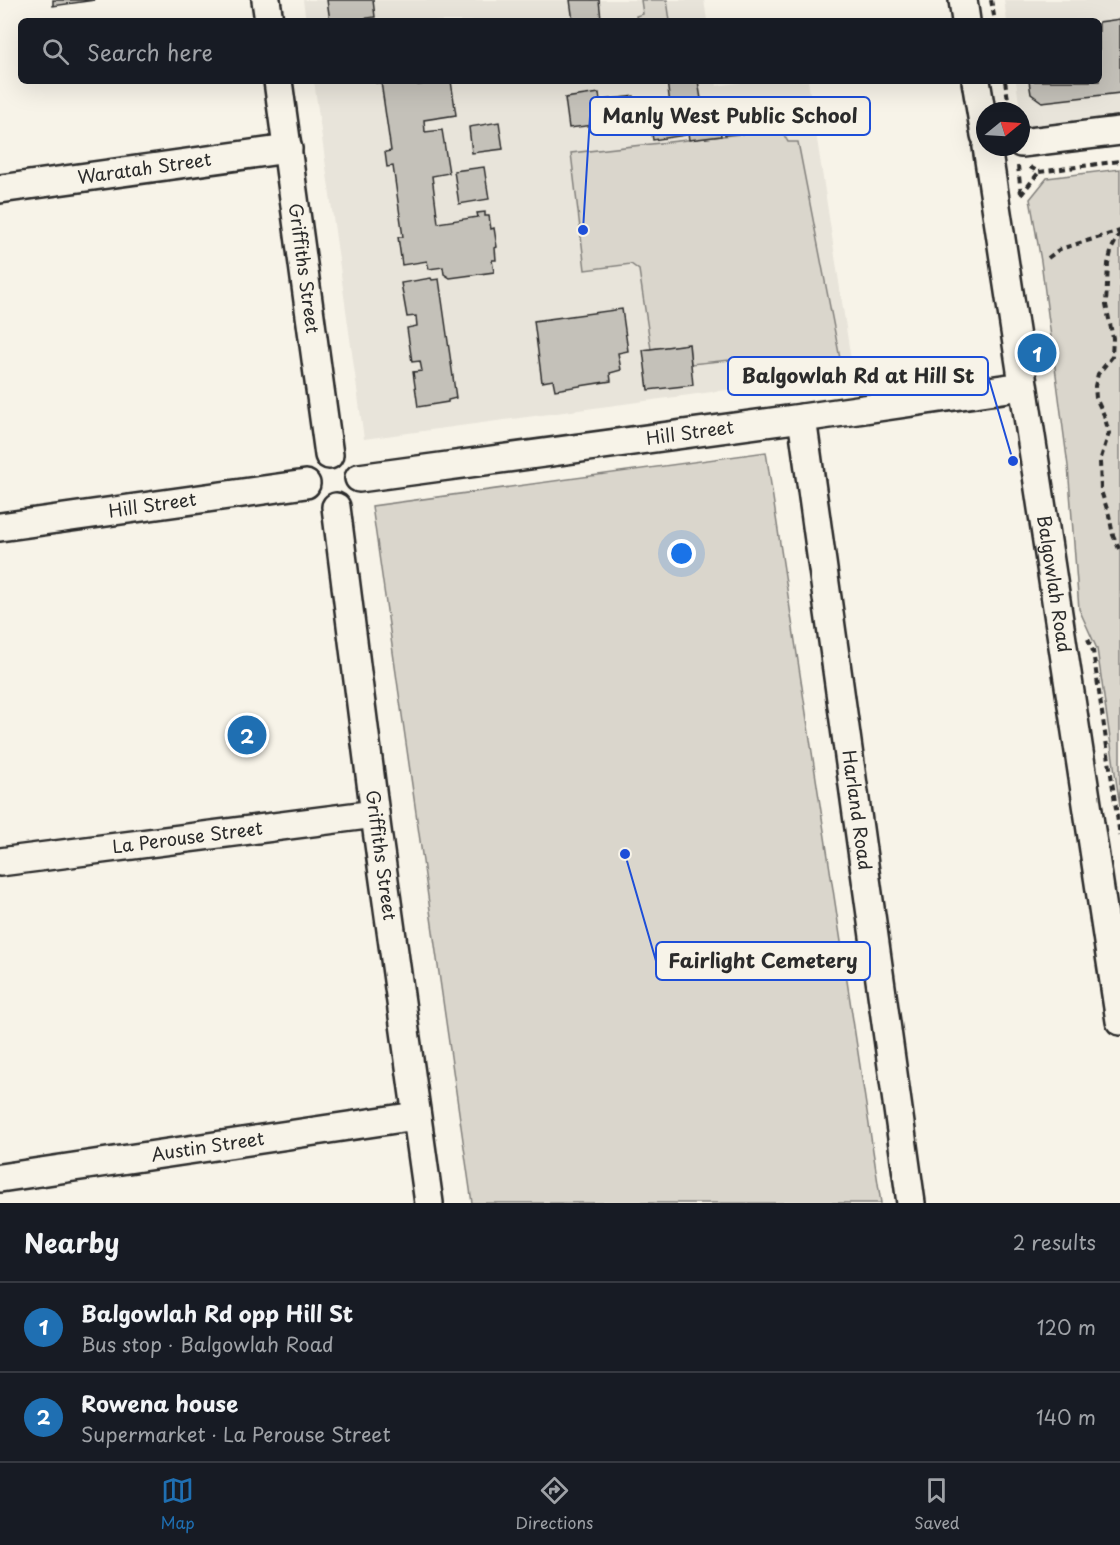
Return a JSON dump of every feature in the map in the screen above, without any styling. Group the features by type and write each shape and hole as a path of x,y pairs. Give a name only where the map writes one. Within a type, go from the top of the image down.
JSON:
{"street":[{"path":"266,0 269,18"},
{"path":"963,0 966,18"},
{"name":"Griffiths Street","path":"278,84 329,455"},
{"path":"976,84 980,102"},
{"path":"1030,142 1120,131"},
{"name":"Waratah Street","path":"0,189 288,149"},
{"name":"Balgowlah Road","path":"988,156 1120,1021"},
{"name":"Hill Street","path":"359,478 1023,386"},
{"name":"Harland Road","path":"802,418 911,1203"},
{"path":"329,455 338,455 352,463 359,478 356,494 344,505 336,507 328,507 313,500 306,484 306,476 314,461 329,455"},
{"name":"Hill Street","path":"0,527 306,484"},
{"name":"Griffiths Street","path":"336,507 375,813 429,1203"},
{"name":"La Perouse Street","path":"0,862 375,813"},
{"name":"Austin Street","path":"0,1178 416,1116"}],"path":[{"path":"992,0 995,18"},
{"path":"1006,84 1008,102"},
{"path":"1021,195 1039,172 1120,161"},
{"path":"1048,258 1060,249 1120,232"},
{"path":"1120,232 1112,248 1108,264 1106,305 1113,338 1112,357 1098,374 1095,386 1096,398 1109,433 1100,461 1101,491 1113,535 1120,551"}],"shaded area":[{"path":"303,0 704,0 707,18 306,18"},
{"path":"641,0 667,0 670,18 636,18 636,16 643,14"},
{"path":"1004,0 1120,0 1120,118 1030,132 1030,102 1019,102 1016,84 1102,84 1102,18 1007,18"},
{"path":"314,84 717,84 717,86 808,84 853,373 364,439"},
{"path":"757,114 773,117 788,142 798,142 843,374 745,387 740,359 691,364 689,344 651,349 639,270 631,264 585,270 571,153 758,132"},
{"path":"1120,169 1120,807 1097,649 1079,609 1068,466 1041,261 1030,199 1047,178"},
{"path":"766,452 881,1203 472,1203 372,506"}],"building":[{"path":"53,0 95,0 53,6"},
{"path":"327,0 373,0 375,17 330,18"},
{"path":"570,0 599,0 601,18 573,18"},
{"path":"1120,19 1120,93 1042,102 1031,94 1029,84 1102,84 1102,22"},
{"path":"381,84 451,84 456,115 424,120 425,132 442,130 449,173 432,176 438,223 478,217 477,213 485,212 485,216 489,216 491,229 494,228 497,247 495,248 496,260 492,260 494,272 450,278 444,274 443,267 429,269 427,261 402,265 398,237 403,237 393,166 387,167 385,152 391,151"},
{"path":"667,84 698,84 701,99 670,104"},
{"path":"599,93 603,124 569,128 565,98"},
{"path":"634,96 638,126 606,130 603,100"},
{"path":"754,101 757,130 725,135 721,105"},
{"path":"718,104 721,136 689,140 685,110"},
{"path":"681,105 685,135 653,140 648,109"},
{"path":"499,122 503,149 472,153 469,127"},
{"path":"484,167 489,199 459,204 454,171"},
{"path":"431,278 432,280 439,279 456,398 448,402 418,407 413,372 422,371 420,361 412,362 407,328 417,326 416,316 407,317 401,283"},
{"path":"622,309 628,351 618,353 621,370 610,373 611,381 555,390 553,380 542,382 534,321"},
{"path":"689,344 693,385 648,390 643,350"}],"place":[{"name":"Manly West Public School","path":"583,230"},
{"name":"Balgowlah Rd opp Hill St","path":"1037,353"},
{"name":"Balgowlah Rd at Hill St","path":"1013,461"},
{"name":"Rowena house","path":"247,735"},
{"name":"Fairlight Cemetery","path":"625,854"}]}
